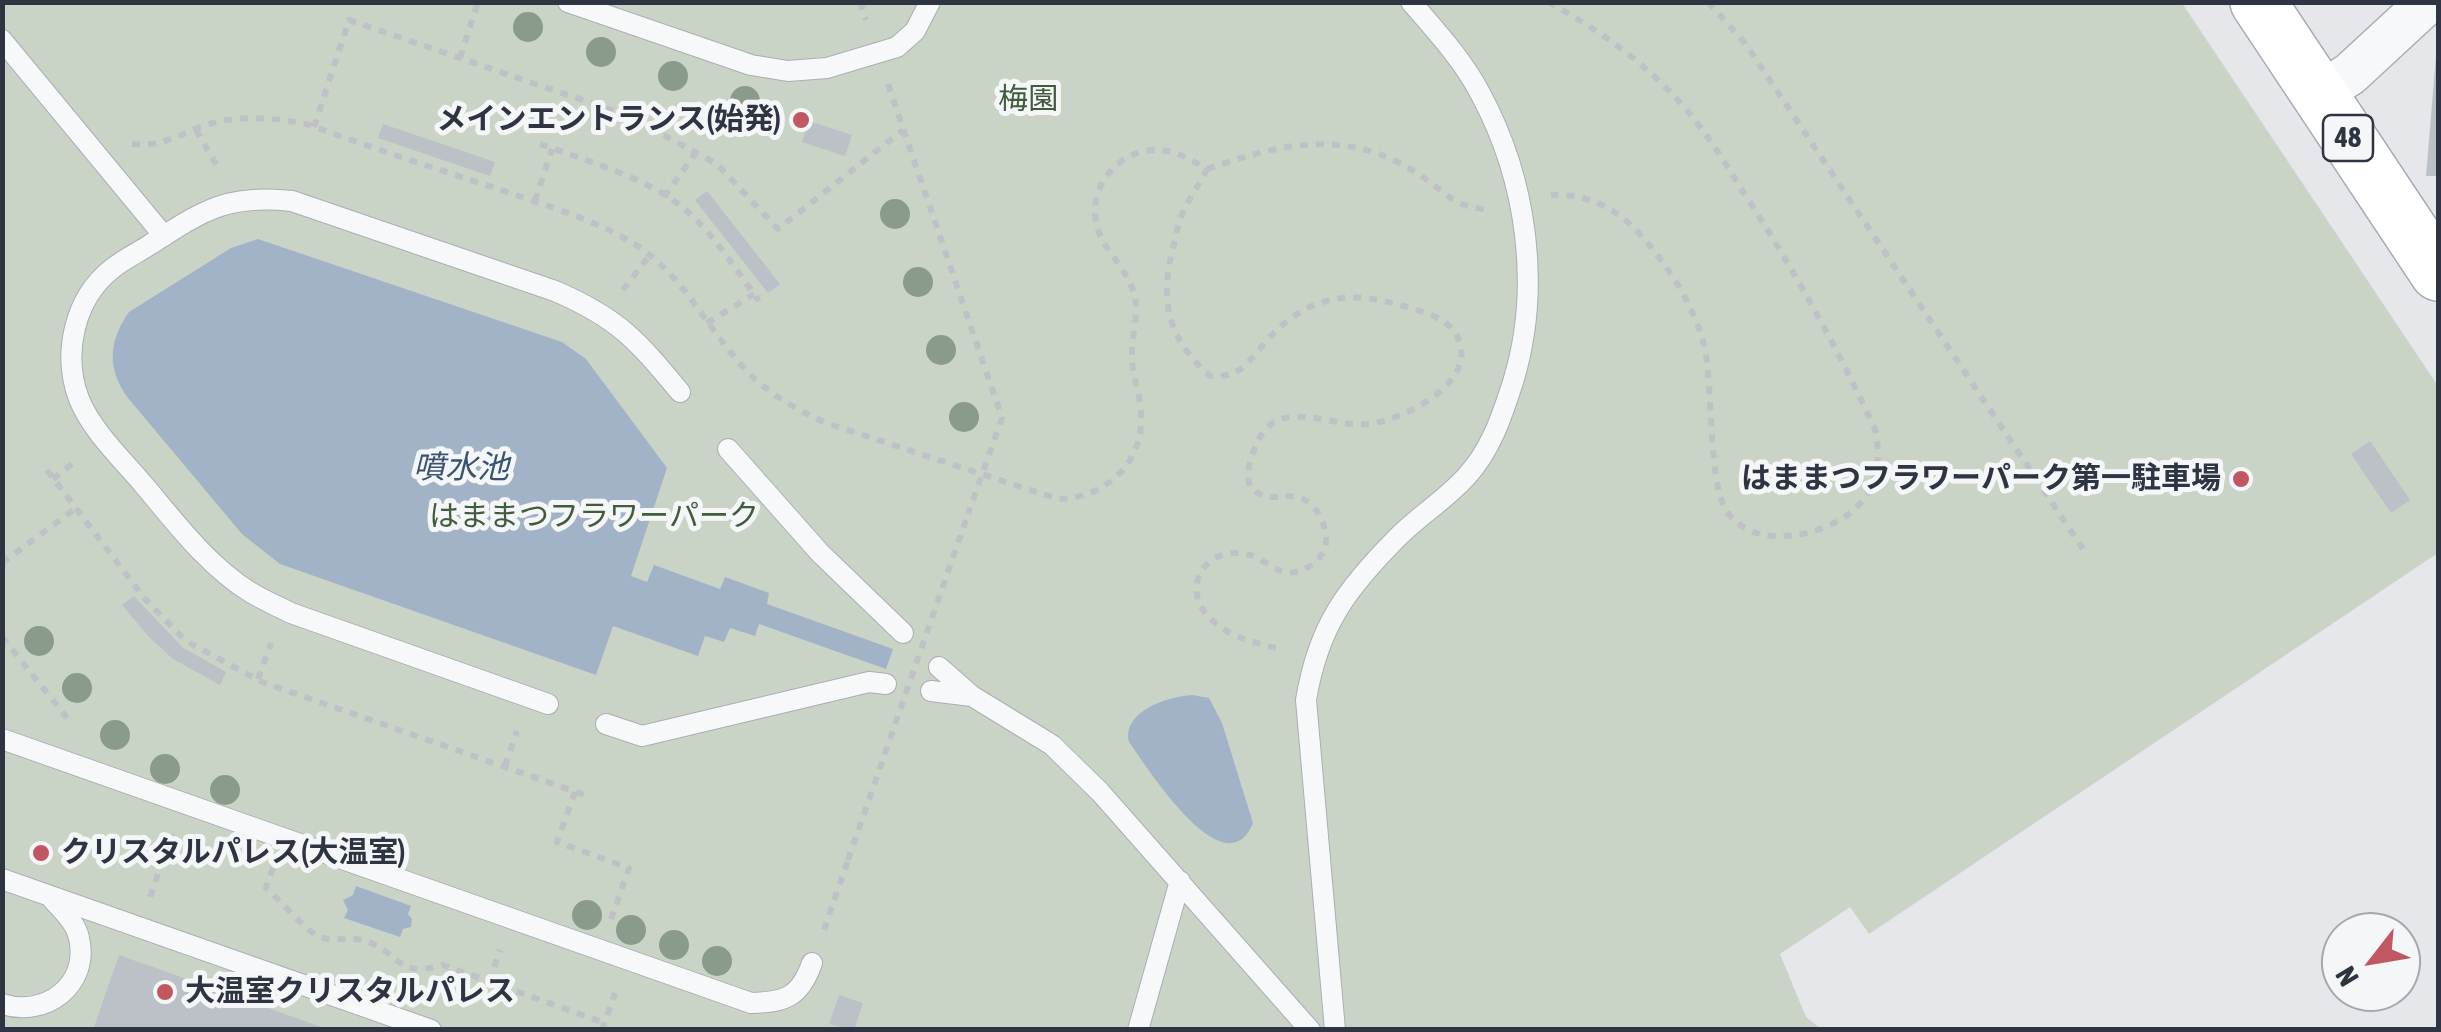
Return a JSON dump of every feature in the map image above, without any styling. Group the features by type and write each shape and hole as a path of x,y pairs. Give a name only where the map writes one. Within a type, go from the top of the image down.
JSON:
{"main road":[{"name":"48","path":"2258,2 2438,273"}],"street":[{"path":"2319,94 2350,74 2428,2"}],"lane":[{"path":"568,2 751,65 788,71 826,68 897,47 915,31 930,2"},
{"path":"1334,1030 1306,700 1313,658 1329,620 1353,587 1398,537 1466,478 1488,448 1517,369 1525,327 1526,242 1520,200 1504,144 1480,92 1448,44 1411,2"},
{"path":"2,40 164,236"},
{"path":"548,704 291,612 251,593 214,566 98,432 80,401 70,366 74,330 87,297 110,269 192,218 224,203 258,197 292,202 555,291 596,309 638,340 680,392"},
{"path":"728,448 820,553 903,633"},
{"path":"939,667 972,696 1052,745 1100,792 1310,1030"},
{"path":"606,724 642,736 869,682 886,684"},
{"path":"931,690 972,696"},
{"path":"2,739 752,1003 782,1002 805,983 812,963"},
{"path":"2,879 431,1030"},
{"path":"1138,1030 1180,882"},
{"path":"2,1004 17,1009 39,1007 60,997 74,980 81,958 79,935 48,895"}],"path":[{"path":"460,59 478,2"},
{"path":"812,963 1002,418 860,2"},
{"path":"1313,658 1231,635 1203,611 1196,597 1195,582 1205,566 1222,554 1241,553 1280,572 1299,572 1318,562 1326,546 1324,525 1316,508 1301,498 1260,496 1250,487 1249,464 1258,440 1290,415 1358,424 1394,417 1452,382 1461,365 1461,349 1455,334 1443,322 1423,312 1363,296 1342,296 1319,302 1292,317 1242,369 1226,378 1210,376 1184,345 1169,316 1165,296 1165,277 1184,210 1207,168 1285,146 1346,146 1378,152 1402,164 1460,205 1482,209 1562,194 1587,198 1610,208 1630,224 1669,272 1703,341 1720,491 1726,511 1740,526 1760,535 1806,533 1832,524 1855,511 1870,494 1878,473 1880,450 1875,429 1782,251 1719,154 1692,116 1660,82 1598,32 1548,2"},
{"path":"1708,2 1745,42 2082,549"},
{"path":"314,126 349,20 626,115 718,164 778,228 903,130"},
{"path":"196,130 237,200"},
{"path":"540,144 604,166 684,208 700,224 757,298 707,323"},
{"path":"535,201 552,148"},
{"path":"664,197 698,151"},
{"path":"982,474 1058,499 1080,499 1118,476 1134,457 1141,412 1132,364 1132,338 1138,315 1134,292 1101,237 1096,198 1103,178 1140,152 1178,153 1207,168"},
{"path":"47,470 165,621 186,641 262,682 584,795"},
{"path":"2,563 76,508"},
{"path":"2,637 116,779"},
{"path":"575,792 557,842 629,868 614,909"},
{"path":"161,866 172,833"},
{"path":"284,838 266,888 318,936 366,946 410,968 443,966 603,1026 617,988"}],"green space":[{"name":"はままつフラワーパーク","path":"3,3 2182,3 2438,386 2438,553 1869,934 1850,907 1780,954 1806,1017 1821,1029 3,1029"}],"water":[{"name":"噴水池","path":"258,239 562,342 586,359 667,468 631,576 647,582 654,565 720,589 725,577 769,593 767,604 893,649 886,669 759,624 755,636 730,628 724,642 705,636 698,656 613,626 596,675 280,564 242,534 128,398 116,377 113,355 117,334 129,312 231,248"},
{"path":"1193,695 1209,698 1222,723 1253,823 1240,840 1224,843 1206,834 1169,797 1129,742 1133,722 1149,707"},
{"path":"356,886 411,906 411,927 403,929 400,937 344,918 348,910 343,900 353,895"}],"building":[{"path":"2436,56 2438,176 2426,176"},
{"path":"809,121 852,135 845,156 802,142"},
{"path":"383,124 495,162 490,176 378,138"},
{"path":"707,191 780,284 768,293 695,200"},
{"path":"2370,441 2410,500 2391,513 2351,454"},
{"path":"134,596 182,647 226,672 220,685 173,659 149,637 122,605"},
{"name":"大温室クリスタルパレス","path":"119,955 327,1029 327,1030 93,1030"},
{"path":"839,995 863,1003 854,1030 829,1024"}],"place":[{"name":"メインエントランス(始発)","path":"801,120"},
{"name":"はままつフラワーパーク第一駐車場","path":"2241,479"},
{"name":"クリスタルパレス(大温室)","path":"41,853"},
{"name":"大温室クリスタルパレス","path":"165,992"}],"park label":[{"name":"梅園","path":"1028,100"}]}
